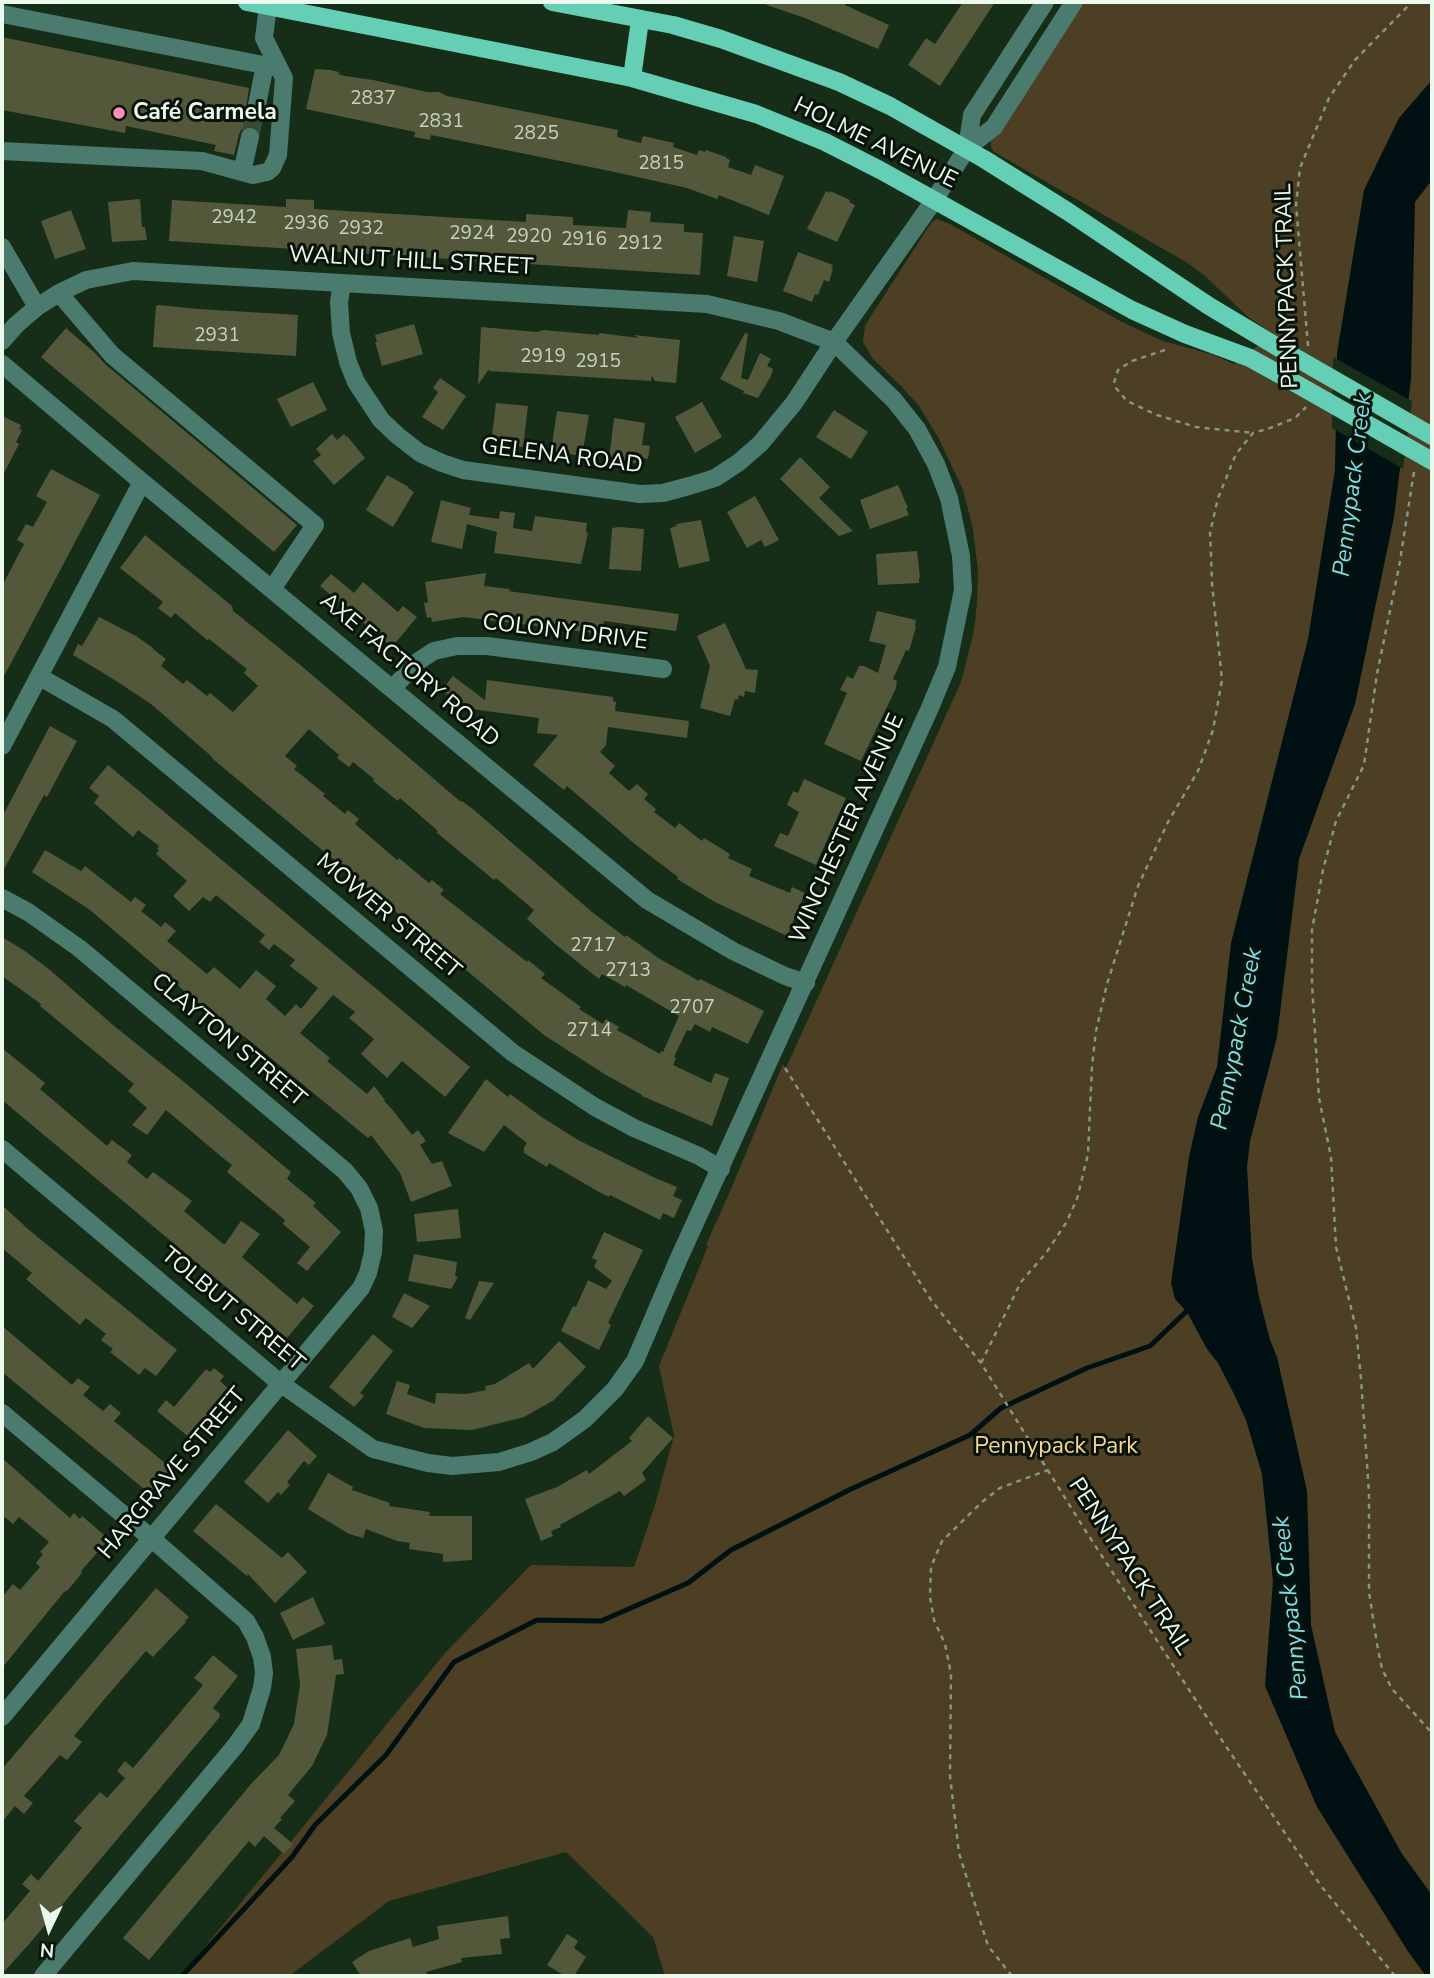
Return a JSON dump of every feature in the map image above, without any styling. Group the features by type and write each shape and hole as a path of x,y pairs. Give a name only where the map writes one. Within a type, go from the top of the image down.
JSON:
{"main road":[{"name":"HOLME AVENUE","path":"247,2 275,5 632,78 756,114 825,142 935,199 1132,310 1185,334 1250,358 1424,463"},
{"name":"HOLME AVENUE","path":"552,2 673,25 721,39 839,82 890,106 967,148 1209,306 1432,436"},
{"path":"632,78 640,20"}],"street":[{"path":"967,148 972,115 1045,2"},
{"path":"834,342 935,199 967,148 994,127 1074,2"},
{"path":"2,151 202,161 260,174 272,168 276,162 284,78 272,66 264,38 275,5"},
{"path":"2,14 272,66"},
{"path":"257,105 272,66"},
{"path":"242,172 250,137"},
{"path":"2,247 37,307"},
{"name":"WALNUT HILL STREET","path":"2,341 37,307 59,293 86,280 133,271 707,304 779,321 834,342"},
{"name":"GELENA ROAD","path":"342,283 339,302 341,333 356,382 382,420 420,453 463,470 640,494 663,493 715,478 738,463 760,444 794,403 834,342"},
{"path":"59,293 112,355 315,525 272,589"},
{"name":"WINCHESTER AVENUE","path":"452,1466 499,1462 553,1442 585,1419 615,1389 635,1361 947,667 962,590 961,556 950,498 917,429 894,400 834,342"},
{"name":"AXE FACTORY ROAD","path":"2,364 647,900 733,951 806,983"},
{"path":"2,746 142,482"},
{"name":"COLONY DRIVE","path":"393,688 417,662 434,651 457,646 487,646 663,669"},
{"name":"MOWER STREET","path":"40,677 113,719 513,1053 594,1107 721,1169"},
{"name":"CLAYTON STREET","path":"2,898 28,912 79,948 345,1171 359,1188 369,1208 374,1231 372,1257"},
{"name":"TOLBUT STREET","path":"2,1149 280,1383 373,1449 428,1463 452,1466"},
{"name":"HARGRAVE STREET","path":"2,1717 361,1288 372,1257"},
{"path":"2,1413 246,1620 262,1657 264,1673 251,1724 236,1745 43,1976"}],"path":[{"name":"PENNYPACK TRAIL","path":"1308,346 1296,205 1300,168 1329,98 1355,60 1412,2"},
{"path":"1165,350 1132,361 1118,370 1114,383 1127,401 1157,415 1196,427 1253,433"},
{"name":"PENNYPACK TRAIL","path":"1253,433 1295,418 1308,405"},
{"path":"981,1363 1021,1282 1046,1253 1066,1223 1077,1199 1088,1154 1092,1066 1107,984 1138,886 1168,822 1198,771 1213,730 1222,680 1212,584 1210,533 1218,499 1236,454 1253,433"},
{"path":"1424,463 1401,556 1377,674 1364,765 1336,821 1323,870 1312,930 1312,984 1319,1098 1331,1157 1336,1247 1356,1328 1361,1378 1369,1483 1369,1592 1377,1644 1382,1669 1392,1689 1432,1733"},
{"name":"PENNYPACK TRAIL","path":"775,1052 931,1300 981,1363 1085,1530 1223,1742 1321,1886 1395,1976"},
{"path":"1012,1976 988,1946 959,1853 950,1776 951,1674 945,1644 934,1620 930,1597 931,1567 942,1541 982,1502 1000,1488 1048,1470"}],"green space":[{"name":"Pennypack Park","path":"1080,2 1432,2 1432,1976 665,1976 653,1937 566,1852 389,1901 289,1976 181,1976 445,1653 531,1565 634,1567 674,1436 659,1366 708,1246 706,1245 783,1064 786,1068 961,682 974,631 978,571 973,529 963,490 938,437 919,406 873,359 863,342 865,326 931,223 937,219 950,224 1120,321 1163,341 1211,354 1234,364 1273,334 1247,316 1204,275 1186,262 994,152 991,147 991,139"}],"water":[{"name":"Pennypack Creek","path":"1432,80 1432,180 1415,202 1411,379 1394,517 1355,704 1299,859 1277,1037 1250,1141 1247,1167 1252,1258 1259,1297 1277,1357 1307,1491 1311,1625 1335,1732 1402,1854 1432,1895 1432,1976 1426,1976 1317,1807 1265,1686 1273,1581 1262,1474 1246,1420 1234,1394 1187,1312 1175,1299 1171,1283 1189,1157 1198,1117 1217,1067 1231,943 1308,639 1335,470 1337,353 1364,190 1399,118"}],"pier":[{"path":"1333,357 1412,401 1403,469 1332,428"}],"building":[{"path":"847,2 845,5 889,25 878,49 764,4"},
{"path":"963,2 995,2 940,86 908,65 926,38 935,44"},
{"path":"2,37 249,88 246,108 254,116 262,115 259,130 252,126 242,129 234,155 214,151 216,145 126,126 125,133 2,110"},
{"path":"315,69 618,130 617,137 641,143 643,136 674,143 673,147 697,155 699,150 706,150 730,160 728,167 751,175 755,165 784,176 769,215 719,195 717,199 687,188 610,171 431,135 430,140 414,137 415,132 306,109"},
{"path":"826,191 850,200 849,202 855,205 837,242 807,229"},
{"path":"140,199 142,227 145,227 147,240 112,242 108,202"},
{"path":"286,199 314,200 314,209 526,222 526,214 573,217 573,225 626,228 628,210 651,212 650,222 684,224 684,232 703,233 700,275 169,241 172,200 286,207"},
{"path":"71,210 86,249 55,259 41,221"},
{"path":"734,236 764,241 757,282 727,276"},
{"path":"798,252 833,265 829,282 824,280 812,302 783,291"},
{"path":"156,306 298,315 296,356 153,347"},
{"path":"414,324 423,354 382,366 375,335"},
{"path":"481,327 680,340 676,383 655,381 652,376 651,381 489,369 478,385"},
{"path":"66,328 297,525 274,552 41,357"},
{"path":"745,333 748,334 741,378 748,380 760,353 771,359 767,366 773,369 758,398 743,393 744,391 720,379"},
{"path":"440,378 466,396 443,430 422,417 438,392 433,388"},
{"path":"313,382 327,410 291,427 277,399"},
{"path":"702,402 722,437 695,453 675,417"},
{"path":"496,403 528,406 523,447 491,443"},
{"path":"834,410 868,432 851,459 816,437"},
{"path":"557,411 589,415 582,456 551,451"},
{"path":"2,416 21,425 19,429 22,430 16,442 19,444 2,477"},
{"path":"614,418 645,423 642,445 650,446 648,459 641,458 640,463 632,463 609,459"},
{"path":"332,434 337,440 344,434 347,436 365,458 334,485 313,461 321,455 316,449"},
{"path":"800,457 830,487 819,498 853,531 839,536 780,479"},
{"path":"51,469 100,495 2,680 2,586 24,544 17,540 26,524 33,527 47,502 36,496"},
{"path":"387,475 414,492 393,527 366,510"},
{"path":"898,485 909,515 870,529 860,500"},
{"path":"755,496 779,540 765,547 761,540 747,548 727,512"},
{"path":"441,500 471,508 469,515 499,519 500,511 515,513 513,528 532,531 535,516 587,523 588,533 581,564 494,553 497,532 467,524 462,549 431,542"},
{"path":"701,520 710,561 679,568 670,528 677,526 676,524"},
{"path":"612,528 644,529 641,571 609,569"},
{"path":"145,535 592,912 660,959 699,981 700,979 764,1011 748,1044 712,1027 710,1032 695,1024 691,1031 687,1030 674,1057 676,1058 673,1065 711,1083 715,1073 729,1078 712,1126 642,1096 544,1035 213,759 151,704 73,655 78,644 82,646 99,617 153,648 166,659 161,666 183,684 187,680 207,696 210,693 233,712 258,686 244,673 247,669 175,613 171,618 158,608 163,602 120,568","holes":["309,729 339,755 337,758 349,767 353,762 398,801 400,798 438,831 436,832 534,910 527,919 599,979 602,974 625,987 626,985 679,1016 663,1052 660,1054 617,1030 619,1027 606,1019 603,1024 579,1009 581,1007 541,978 545,974 440,894 444,890 432,880 429,883 399,858 397,860 355,824 359,819 348,810 345,814 323,796 325,794 294,769 297,766 285,756"]},
{"path":"917,551 919,583 878,585 876,554"},
{"path":"486,573 484,586 679,614 676,631 604,621 602,634 463,617 432,622 431,617 427,618 424,603 428,602 425,582"},
{"path":"331,574 354,593 363,582 398,612 403,606 417,617 392,647 320,586"},
{"path":"877,611 916,620 916,627 909,651 906,650 893,679 897,681 896,688 861,761 824,744 847,693 840,690 847,676 853,679 859,666 878,673 886,645 869,641"},
{"path":"725,623 746,669 758,670 755,693 745,691 744,697 739,695 738,700 735,699 730,716 700,708 710,666 697,636"},
{"path":"453,676 485,700 487,680 613,697 616,702 615,711 689,721 687,738 608,727 606,745 600,752 615,766 609,773 629,791 637,784 648,794 644,799 656,809 654,812 675,828 679,823 702,841 704,838 730,854 728,858 752,869 749,876 790,893 792,887 805,893 787,936 715,902 677,879 678,877 567,786 564,790 533,765 558,735 537,733 539,718 464,708 442,690"},
{"path":"50,726 77,741 2,873 2,817"},
{"path":"108,765 470,1067 445,1097 402,1061 387,1078 361,1054 374,1039 349,1018 355,1012 333,995 300,1033 330,1058 327,1061 367,1094 374,1086 412,1135 418,1130 426,1141 420,1145 432,1164 442,1161 452,1186 411,1202 400,1173 371,1135 368,1138 244,1036 212,1011 209,1012 90,910 32,872 45,850 81,871 85,866 131,902 135,897 146,905 141,911 161,927 165,922 176,931 167,941 207,974 214,967 240,989 256,970 276,986 266,999 285,1016 296,1004 301,1009 318,988 290,966 295,960 274,944 269,950 259,942 265,935 216,895 210,902 203,897 189,911 173,896 187,881 156,854 159,846 138,830 133,837 94,803 99,796 89,788"},
{"path":"804,779 846,798 816,865 774,846 780,833 788,836 799,812 787,805 793,791 798,793"},
{"path":"2,937 50,970 291,1172 287,1179 316,1203 313,1206 341,1232 307,1271 297,1263 310,1247 283,1224 285,1220 227,1172 232,1165 166,1110 147,1135 132,1125 147,1108 128,1091 134,1084 40,1006 41,1004 2,976"},
{"path":"2,1048 45,1083 40,1089 107,1146 112,1140 132,1155 127,1162 147,1179 153,1172 192,1201 184,1211 223,1244 241,1221 260,1234 242,1257 297,1304 303,1297 314,1306 287,1338 2,1100"},
{"path":"486,1079 508,1097 510,1094 578,1140 677,1187 673,1196 682,1200 674,1218 663,1213 660,1220 599,1192 549,1163 547,1167 524,1153 527,1143 504,1125 484,1152 448,1133"},
{"path":"2,1205 177,1350 156,1376 145,1368 139,1375 110,1352 113,1349 101,1340 106,1334 86,1318 80,1325 26,1279 32,1273 2,1248"},
{"path":"458,1209 461,1238 417,1242 414,1214"},
{"path":"604,1232 643,1250 608,1323 611,1325 599,1350 561,1331 588,1280 606,1289 612,1281 594,1267 597,1260 592,1258"},
{"path":"414,1254 457,1262 455,1276 458,1277 451,1289 408,1281"},
{"path":"479,1281 494,1283 470,1320 465,1318"},
{"path":"404,1293 430,1306 412,1328 392,1317"},
{"path":"2,1326 72,1385 78,1378 90,1387 83,1395 103,1411 110,1404 121,1413 114,1421 176,1472 155,1498 2,1372"},
{"path":"373,1334 393,1351 360,1393 364,1396 354,1407 329,1387"},
{"path":"559,1341 586,1367 554,1400 524,1417 472,1430 424,1428 386,1414 397,1381 410,1385 407,1394 435,1404 436,1393 467,1394 486,1390 485,1386 495,1384 529,1363 533,1369"},
{"path":"214,1368 224,1376 220,1381 231,1391 190,1438 157,1411 166,1400 174,1407 206,1369 210,1372"},
{"path":"648,1416 673,1438 642,1473 646,1480 624,1496 620,1491 560,1525 561,1527 551,1531 553,1536 541,1541 525,1499 557,1487 587,1470 589,1474 632,1441 629,1438"},
{"path":"288,1430 317,1456 309,1465 304,1461 287,1482 290,1485 281,1495 278,1492 268,1503 244,1482"},
{"path":"2,1458 70,1518 74,1513 80,1519 82,1516 109,1539 2,1668 2,1597 13,1584 20,1590 40,1567 36,1563 43,1554 40,1552 49,1542 19,1517 13,1524 2,1515"},
{"path":"328,1473 353,1487 352,1490 390,1503 389,1506 430,1512 429,1516 472,1516 472,1560 443,1562 443,1554 409,1549 410,1543 366,1529 363,1538 349,1534 308,1509"},
{"path":"216,1504 282,1558 288,1552 307,1572 275,1603 248,1574 247,1576 193,1531"},
{"path":"156,1588 189,1617 186,1622 153,1657 146,1651 102,1702 74,1736 82,1742 67,1760 60,1755 24,1796 33,1803 24,1814 15,1806 2,1822 2,1769"},
{"path":"313,1597 325,1624 293,1640 280,1613"},
{"path":"332,1645 334,1660 342,1659 344,1674 336,1675 327,1735 312,1766 288,1795 295,1801 274,1828 293,1844 284,1854 264,1836 255,1847 249,1841 149,1960 123,1938 251,1784 279,1755 294,1724 300,1685 296,1649"},
{"path":"213,1655 238,1676 213,1708 220,1714 219,1718 2,1974 2,1924 30,1891 22,1884 31,1874 38,1881 82,1828 74,1821 100,1792 107,1798 125,1778 117,1771 125,1761 133,1768 203,1685 194,1678"},
{"path":"508,1916 510,1938 500,1939 502,1954 461,1958 462,1962 426,1972 428,1976 361,1976 352,1962 369,1951 410,1938 413,1947 439,1939 437,1926"},
{"path":"567,1934 578,1941 574,1948 586,1957 574,1976 565,1976 547,1965"}],"waterway":[{"path":"182,1976 292,1857 315,1825 386,1755 454,1662 537,1620 601,1621 688,1583 731,1550 851,1489 970,1435 1001,1408 1087,1368 1150,1346 1191,1307"}],"tunnel":[{"path":"250,137 257,105"}],"place":[{"name":"Café Carmela","path":"119,113"}]}
